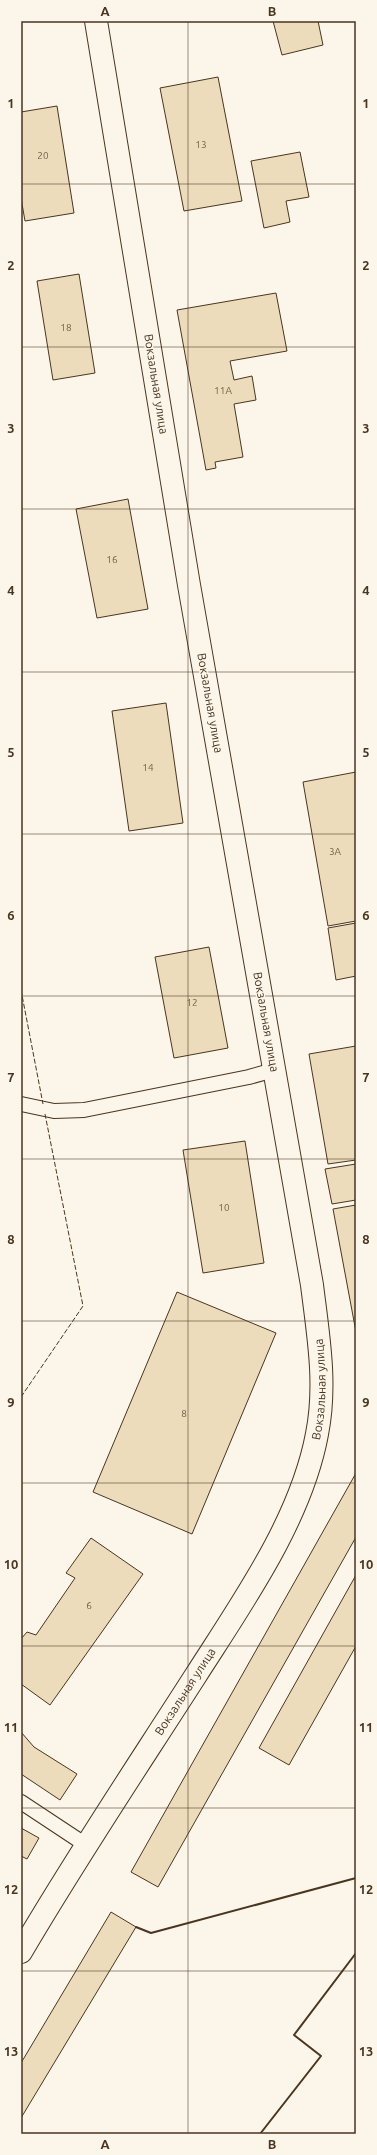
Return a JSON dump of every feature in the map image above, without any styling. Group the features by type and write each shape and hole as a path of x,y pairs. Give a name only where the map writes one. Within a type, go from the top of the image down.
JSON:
{"street":[{"name":"Вокзальная улица","path":"21,1952 86,1845 265,1566 303,1485 317,1434 323,1374 312,1285 189,585 96,21"}],"lane":[{"path":"21,1104 54,1111 84,1110 249,1077 274,1070"},
{"path":"21,1802 86,1845"}],"building":[{"path":"273,21 318,21 323,45 282,55"},
{"path":"218,77 242,201 184,211 160,88"},
{"path":"57,106 74,213 25,221 21,198 21,112"},
{"path":"300,152 309,197 286,201 290,222 264,228 251,161"},
{"path":"79,274 95,373 53,380 37,281"},
{"path":"276,293 287,351 230,361 234,380 252,376 256,400 234,404 243,457 215,462 216,468 206,470 177,310"},
{"path":"128,499 148,609 97,618 76,509"},
{"path":"166,703 183,823 129,831 112,711"},
{"path":"356,772 356,921 328,926 303,782"},
{"path":"356,923 356,976 336,980 328,928"},
{"path":"209,947 228,1048 174,1058 155,957"},
{"path":"356,1046 356,1160 328,1164 309,1054"},
{"path":"245,1141 264,1263 203,1273 183,1150"},
{"path":"356,1164 356,1200 332,1204 325,1169"},
{"path":"356,1205 356,1332 333,1209"},
{"path":"177,1292 276,1333 192,1534 93,1492"},
{"path":"356,1473 356,1537 158,1887 131,1872"},
{"path":"91,1538 143,1574 50,1705 21,1684 21,1639 27,1632 36,1635 75,1578 66,1573"},
{"path":"356,1575 356,1646 289,1765 259,1748"},
{"path":"21,1732 34,1747 77,1774 60,1800 21,1774"},
{"path":"21,1828 39,1838 27,1859 21,1856"},
{"path":"111,1912 136,1927 21,2118 21,2063"}],"fence":[{"path":"21,990 43,1104"},
{"path":"21,1397 83,1306 45,1114"}],"wall":[{"path":"136,1927 151,1933 356,1878"},
{"path":"260,2134 321,2056 294,2035 356,1953"}]}
